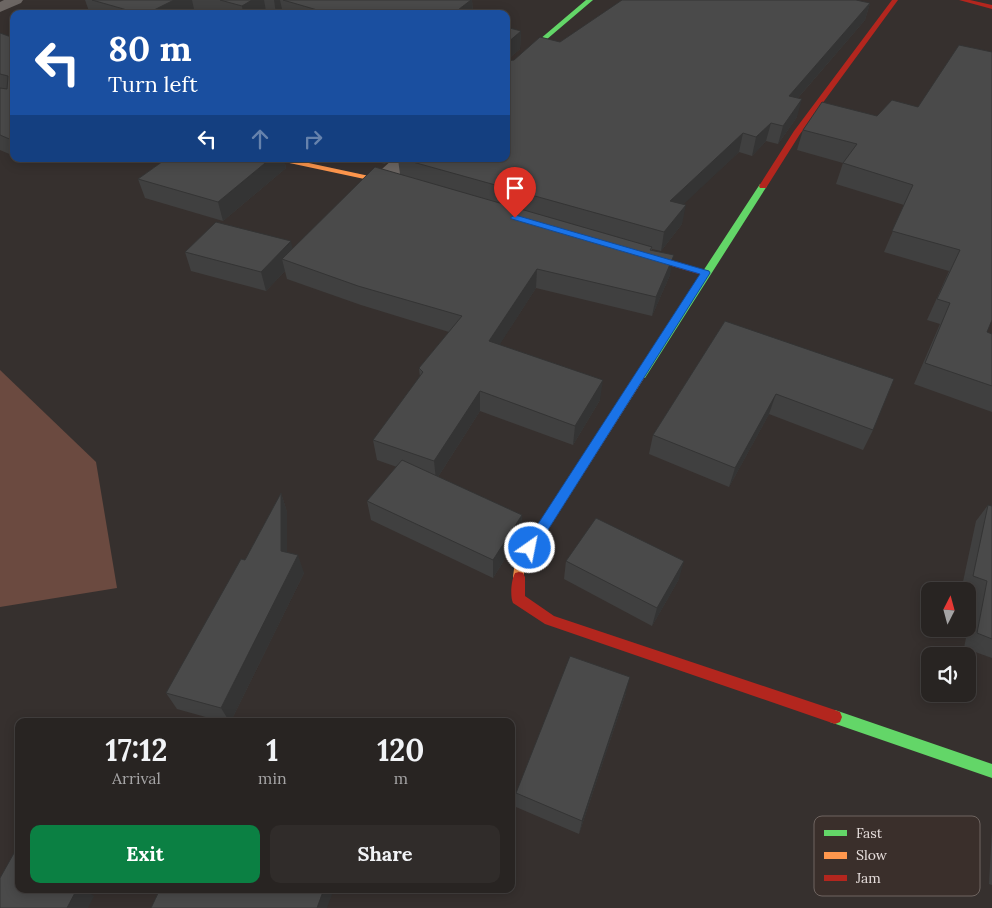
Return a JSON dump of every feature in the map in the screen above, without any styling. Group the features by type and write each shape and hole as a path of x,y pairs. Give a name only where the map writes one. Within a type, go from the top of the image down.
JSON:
{"street":[{"path":"0,8 16,0"},
{"path":"510,69 590,0"},
{"path":"895,0 797,133 705,273 519,565 518,599 550,620 992,771"},
{"path":"962,0 992,7"},
{"path":"295,162 381,179 410,187"},
{"path":"381,179 401,162"},
{"path":"629,251 705,273"}],"shaded area":[{"path":"0,370 96,462 117,588 0,607"}],"building":[{"path":"92,0 174,0 154,10 127,10"},
{"path":"220,0 252,0 242,6"},
{"path":"283,0 471,0 458,10 317,10"},
{"path":"622,0 856,0 870,3 789,96 802,99 783,126 771,123 756,137 743,133 670,201 686,205 664,232 413,162 510,162 510,60 514,60 540,37 560,42"},
{"path":"510,28 521,31 510,41"},
{"path":"0,33 10,37 10,139 0,135 0,88 7,89 8,76 0,74"},
{"path":"959,45 992,52 992,320 987,332 992,334 992,386 925,363 950,303 937,299 960,250 892,231 913,185 843,163 857,144 803,130 822,102 877,116 892,100 918,107"},
{"path":"162,162 266,162 218,202 138,179"},
{"path":"375,167 652,247 650,250 674,255 656,297 537,269 489,341 603,380 575,426 480,391 434,461 373,440 423,372 419,368 462,316 358,286 282,259"},
{"path":"216,222 291,241 261,272 185,252"},
{"path":"725,321 894,379 873,430 776,394 735,468 653,435"},
{"path":"402,460 522,515 493,560 367,501"},
{"path":"281,493 281,551 298,555 221,708 166,693 241,559 245,560"},
{"path":"988,505 992,506 992,639 977,633 987,581 973,576"},
{"path":"596,518 684,561 657,608 566,561"},
{"path":"570,656 630,677 582,821 516,793"},
{"path":"15,851 15,893 75,893 67,908 0,908 0,878"},
{"path":"158,893 323,893 317,908 151,908"}],"traffic: fast":[{"path":"510,69 590,0"},
{"path":"641,375 763,186"},
{"path":"835,717 992,771"}],"traffic: slow":[{"path":"294,162 402,185"},
{"path":"519,577 519,565 641,375"}],"traffic: jam":[{"path":"763,186 797,133 895,0"},
{"path":"962,0 992,7"},
{"path":"637,253 705,273"},
{"path":"519,577 518,599 550,620 835,717"}],"route":[{"path":"515,218 705,273 530,548"}]}
